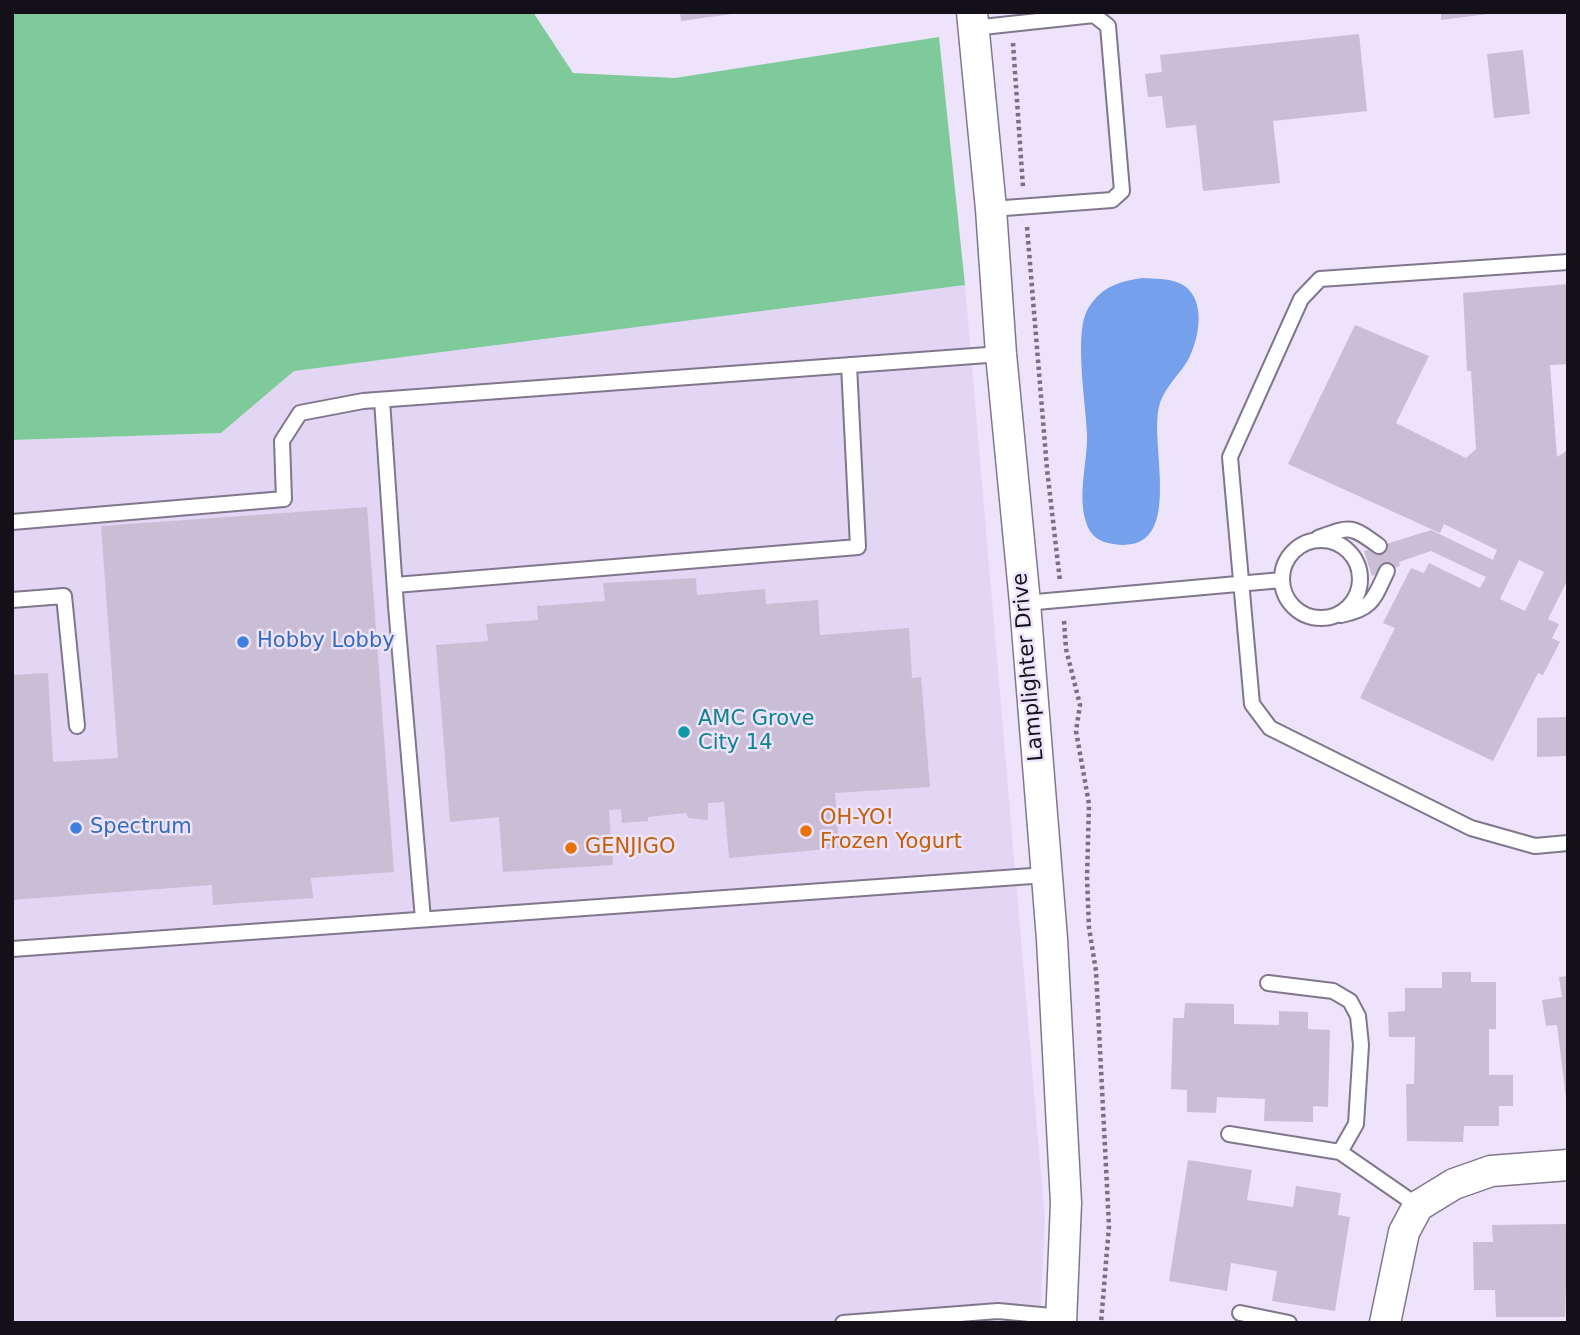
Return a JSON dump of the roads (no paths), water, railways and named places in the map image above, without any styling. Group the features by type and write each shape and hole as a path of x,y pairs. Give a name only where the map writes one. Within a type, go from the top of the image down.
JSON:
{"street":[{"name":"Lamplighter Drive","path":"973,20 1025,603 1046,875 1066,1203 1061,1320"},
{"path":"1391,1322 1404,1232 1418,1206 1454,1184 1491,1171 1568,1165"}],"lane":[{"path":"973,20 1011,24 1094,15 1108,26 1122,191 1112,201 991,209"},
{"path":"1568,262 1320,279 1301,299 1230,457 1252,704 1270,728 1471,828 1535,846 1568,843"},
{"path":"12,522 284,499 282,441 300,413 382,400 1001,354"},
{"path":"395,586 858,547 849,365"},
{"path":"382,400 423,919"},
{"path":"1379,546 1358,530 1345,528 1300,546 1290,555 1284,567 1284,594 1300,613 1312,618 1324,619 1361,611 1374,599 1387,571"},
{"path":"1312,541 1326,540 1339,544 1350,552 1357,563 1360,576 1355,600 1347,610 1336,616"},
{"path":"1025,603 1282,580"},
{"path":"12,600 64,596 77,726"},
{"path":"12,949 1046,875"},
{"path":"1268,983 1333,991 1350,1001 1358,1016 1361,1045 1356,1124 1340,1152"},
{"path":"1229,1134 1340,1152 1418,1206"},
{"path":"843,1323 998,1311 1061,1320"},
{"path":"1240,1313 1289,1323"}],"water":[{"path":"1142,278 1170,280 1188,289 1197,306 1198,328 1189,358 1164,394 1159,407 1157,425 1160,495 1157,516 1150,533 1136,543 1113,544 1103,542 1093,535 1088,527 1082,500 1087,433 1082,332 1089,307 1100,294 1118,283"}],"place":[{"name":"Hobby Lobby","path":"243,642"},
{"name":"AMC Grove City 14","path":"684,732"},
{"name":"Spectrum","path":"76,828"},
{"name":"OH-YO! Frozen Yogurt","path":"806,831"},
{"name":"GENJIGO","path":"571,848"}]}
